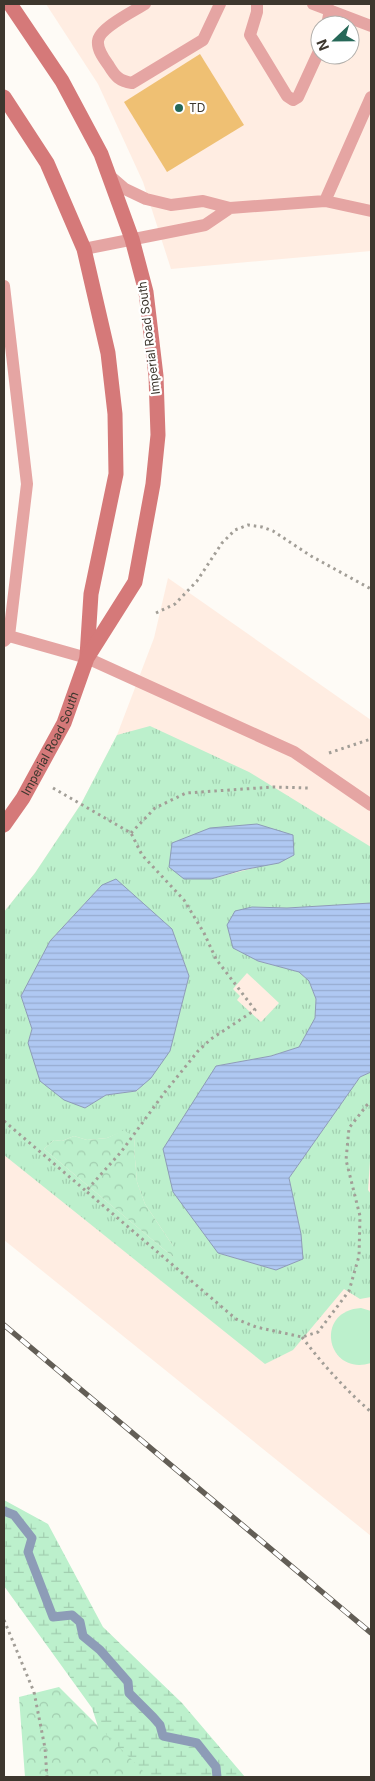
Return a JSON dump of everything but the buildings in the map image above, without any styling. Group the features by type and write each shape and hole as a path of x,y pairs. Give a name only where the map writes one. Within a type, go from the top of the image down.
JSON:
{"street":[{"name":"Imperial Road South","path":"4,825 23,798 64,723 87,658 135,582 153,484 158,435 156,376 146,292 132,239 101,154 62,81 10,4"},
{"name":"Imperial Road South","path":"4,97 47,163 84,249 108,354 115,414 116,474 91,594 87,658"}],"lane":[{"path":"145,4 102,31 98,42 101,54 116,78 124,82 132,83 203,40 220,4"},
{"path":"257,4 257,12 250,35 287,96 293,100 298,98 313,65"},
{"path":"313,4 371,26"},
{"path":"329,15 330,10"},
{"path":"325,202 371,97"},
{"path":"110,176 125,189 146,199 171,206 203,201 230,208 325,202 371,211"},
{"path":"84,249 205,225 230,208"},
{"path":"4,286 27,484 6,639 87,658 294,752 371,806"}],"path":[{"path":"156,613 175,604 197,581 222,543 234,530 248,525 273,531 311,556 371,589"},
{"path":"306,760 371,739"},
{"path":"35,777 131,832 142,855 184,900 204,933 216,959 255,1010 211,1039 198,1051 121,1152 86,1191"},
{"path":"131,832 155,808 186,793 273,787 311,788 341,784"},
{"path":"4,1121 236,1319 256,1327 302,1337 318,1332 349,1292 359,1256 360,1216 346,1160 348,1128 367,1104 371,1102"},
{"path":"302,1337 321,1363 348,1392 371,1412"},
{"path":"4,1620 34,1692 45,1748 47,1777"}],"shaded area":[{"path":"46,4 371,4 371,251 171,269 143,182 98,84"},
{"path":"168,578 371,720 371,1536 4,1240 4,912 35,873 81,804 117,735 154,638"}],"green space":[{"path":"150,726 249,772 371,847 371,903 287,908 252,907 258,961 299,972 309,981 316,999 315,1018 299,1047 271,1056 216,1066 218,1253 276,1270 303,1259 301,1234 289,1178 360,1077 371,1072 371,1146 368,1190 371,1194 371,1297 360,1299 344,1289 293,1350 265,1364 4,1155 4,912 35,873 81,804 117,735","holes":["169,867 258,867 211,879","102,885 172,929 189,976 170,1051 137,1091 106,1095 85,1108 28,1043 32,1029 21,996 50,941","247,973 279,1003 261,1022 237,1000 240,996 233,989","124,1131 135,1138 137,1182 145,1204 173,1246 173,1257 44,1149 54,1140 62,1141 74,1136 87,1140 107,1138"]},
{"path":"124,1130 135,1138 137,1182 145,1204 173,1246 173,1257 44,1149 54,1140 62,1141 74,1136 87,1140 107,1138"},
{"path":"361,1308 371,1311 371,1363 356,1365 344,1361 336,1353 332,1342 331,1330 336,1320 346,1312"},
{"path":"4,1500 48,1524 103,1627 182,1703 245,1777 114,1777 92,1708 4,1586"},
{"path":"59,1687 149,1777 25,1777 19,1697"}],"water":[{"path":"257,824 293,835 294,855 279,863 242,870 211,879 184,879 169,867 172,843 210,828"},
{"path":"116,879 172,929 189,976 170,1051 151,1078 136,1091 106,1095 85,1108 64,1100 40,1081 28,1043 32,1029 21,996 50,941 102,885"},
{"path":"371,903 371,1072 360,1077 289,1178 301,1234 303,1259 276,1270 218,1253 173,1192 163,1149 216,1066 271,1056 299,1047 315,1018 316,999 309,981 299,972 258,961 233,948 227,925 235,911 252,907 287,908"}],"waterway":[{"path":"4,1511 14,1515 32,1538 28,1552 53,1617 72,1615 80,1622 83,1636 100,1650 128,1682 129,1693 160,1725 163,1736 197,1743 216,1767 217,1777"}],"railway":[{"path":"4,1325 371,1633"}],"place":[{"name":"TD","path":"179,108"}]}
